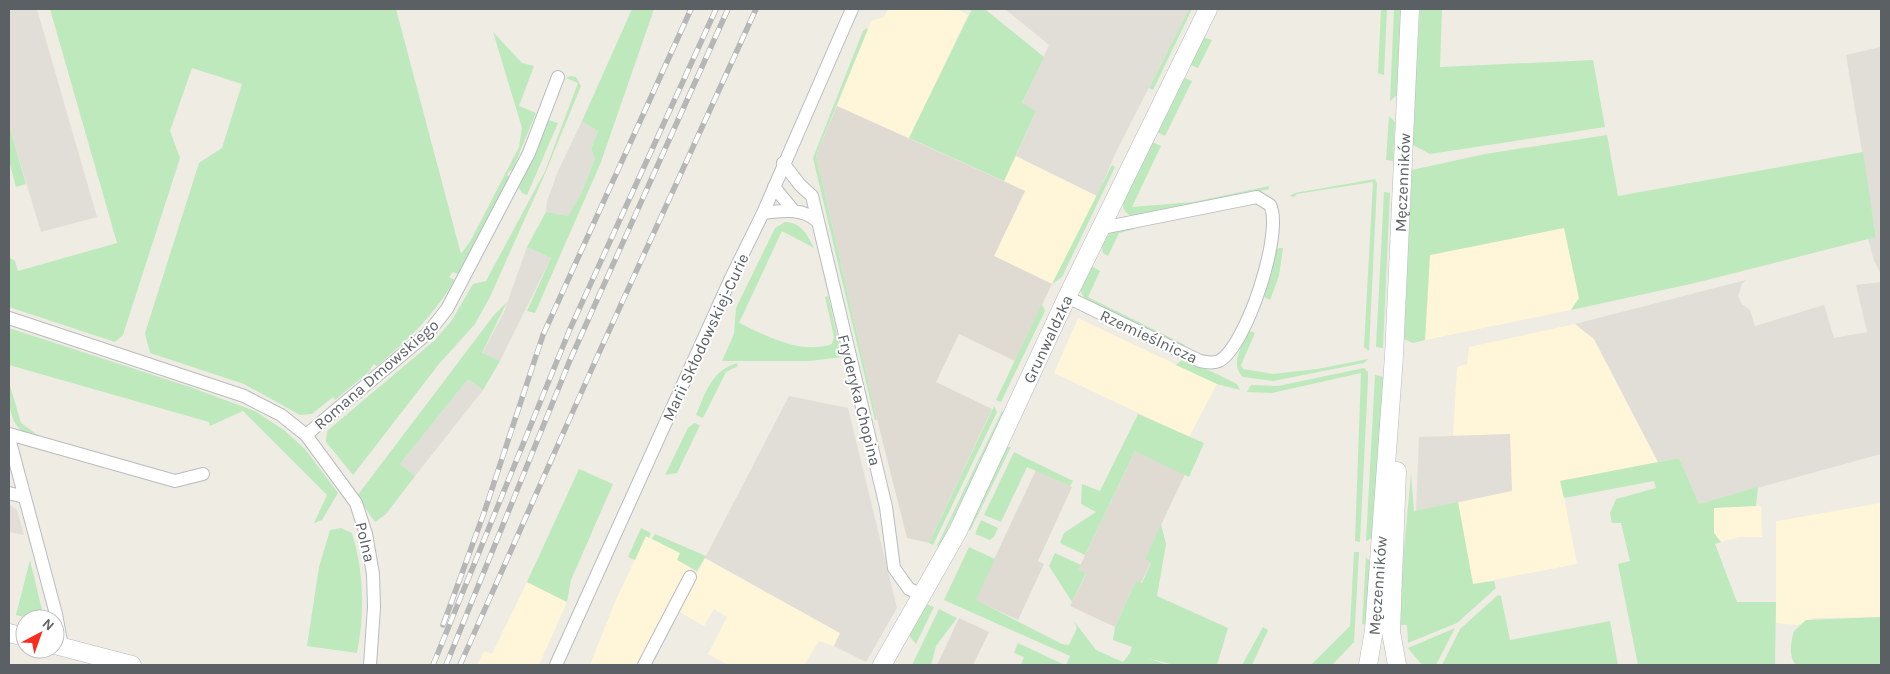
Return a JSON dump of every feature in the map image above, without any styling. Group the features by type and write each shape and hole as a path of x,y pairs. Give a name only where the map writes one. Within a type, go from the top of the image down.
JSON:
{"main road":[{"name":"Grunwaldzka","path":"882,665 958,531 1067,297 1208,9"},
{"name":"Męczenników","path":"1368,665 1374,630 1394,356 1410,9"},
{"name":"Męczenników","path":"1394,356 1397,464 1391,632 1397,665"},
{"path":"65,648 132,665"},
{"path":"1368,665 1391,665"}],"street":[{"name":"Marii Skłodowskiej-Curie","path":"556,665 719,303 774,188 852,9"},
{"name":"Romana Dmowskiego","path":"9,318 244,396 281,415 306,435 428,333 448,309 529,153 558,77"},
{"name":"Fryderyka Chopina","path":"784,163 800,185 812,196 886,507 894,568 902,578 913,582 923,595"},
{"path":"774,188 800,185"},
{"path":"774,188 792,210"},
{"name":"Rzemieślnicza","path":"1067,297 1200,361 1219,361 1234,346 1258,291 1267,263 1274,222 1270,205 1257,196 1102,228"},
{"path":"763,212 792,210 810,214 817,222"},
{"name":"Polna","path":"306,435 356,503 366,534 373,574 374,607 370,665"},
{"path":"55,609 9,436 175,481 203,474"},
{"path":"9,493 24,497"},
{"path":"644,665 690,576"}],"shaded area":[{"path":"9,9 37,9 97,217 41,232 9,125"},
{"path":"888,9 957,9 968,15 909,138 837,106 871,21 884,17"},
{"path":"1005,9 1189,9 1117,150 1097,196 1016,156 1036,111 1022,104 1049,45"},
{"path":"1881,47 1881,274 1874,261 1868,239 1876,236 1846,55"},
{"path":"837,106 1025,191 994,256 1052,284 1015,361 959,334 936,382 992,409 929,543 907,538 875,411 816,155"},
{"path":"582,121 598,131 591,149 595,159 582,192 568,216 546,212 547,201 558,171"},
{"path":"1016,156 1097,196 1052,284 994,256 1025,191 1004,181"},
{"path":"1564,228 1579,298 1571,310 1425,340 1430,255"},
{"path":"527,247 551,258 500,361 482,354 504,312"},
{"path":"1746,280 1742,284 1738,296 1742,304 1750,310 1755,326 1824,305 1834,338 1867,332 1856,285 1881,282 1881,454 1699,504 1679,458 1658,462 1594,339 1575,324"},
{"path":"1078,318 1217,384 1189,437 1054,373"},
{"path":"1575,324 1594,339 1658,462 1561,481 1577,564 1473,584 1458,502 1510,434 1453,436 1457,367 1467,364 1469,347"},
{"path":"468,379 483,390 415,476 400,464"},
{"path":"789,396 848,408 897,608 866,662 834,646 840,633 705,558"},
{"path":"1510,434 1512,491 1416,511 1419,437"},
{"path":"1135,451 1185,474 1145,559 1151,562 1141,583 1136,581 1115,627 1070,606 1086,574 1078,570"},
{"path":"1036,470 1072,487 1038,561 1044,564 1018,620 975,600"},
{"path":"1881,503 1881,617 1814,618 1798,625 1776,623 1776,521"},
{"path":"9,504 17,510 24,535 9,532"},
{"path":"1761,506 1762,537 1739,537 1721,542 1714,533 1714,507"},
{"path":"646,536 680,553 678,560 691,568 641,665 590,665 615,602"},
{"path":"705,558 840,633 834,646 819,641 804,665 728,665 708,654 727,617 714,609 704,626 678,611"},
{"path":"527,582 567,602 539,665 477,665 484,651 492,654"},
{"path":"959,618 989,632 973,665 937,665"}],"green space":[{"path":"50,9 396,9 461,254 471,240 519,147 522,128 493,32 522,63 534,66 519,106 536,113 512,171 510,170 507,175 509,177 458,274 453,272 449,277 455,280 438,305 399,347 377,366 374,364 371,370 335,400 333,397 312,414 300,415 244,384 150,353 145,333 199,163 222,148 242,84 192,68 170,131 180,158 123,335 115,342 9,307 9,257 15,261 18,271 117,243"},
{"path":"632,9 654,9 601,162 535,313 527,311 551,258 527,247 546,212 568,216 582,192 595,159 591,149 598,131 582,121"},
{"path":"972,9 986,10 1044,57 1022,103 1036,111 1004,181 909,138"},
{"path":"1189,9 1192,9 1153,90 1149,88"},
{"path":"1381,9 1387,9 1384,75 1378,73"},
{"path":"1394,9 1401,9 1397,95 1390,101"},
{"path":"1420,9 1442,9 1440,67 1593,60 1605,127 1430,154 1411,144"},
{"path":"867,28 816,155 877,420 875,420 813,158 863,31"},
{"path":"1203,37 1212,40 1198,68 1188,64"},
{"path":"570,76 576,77 581,86 544,176 490,297 475,324 439,364 353,475 326,442 327,431 435,340 452,320 473,284 486,281 545,171 578,83 566,78"},
{"path":"1185,78 1192,81 1165,136 1157,132 1178,86"},
{"path":"1389,116 1395,122 1393,161 1386,160"},
{"path":"549,120 558,123 527,195 522,193 519,188"},
{"path":"9,125 26,184 16,187 9,161"},
{"path":"1607,135 1618,196 1863,152 1876,237 1695,283 1571,310 1579,298 1564,228 1430,255 1425,340 1413,343 1404,339 1412,170 1485,154"},
{"path":"1152,142 1161,146 1132,207 1193,202 1269,186 1269,189 1156,214 1132,216 1124,210 1123,201"},
{"path":"1112,165 1115,167 1062,277 1052,284"},
{"path":"1375,179 1377,184 1369,351 1364,347 1373,182 1297,194 1294,197 1289,196 1295,193"},
{"path":"1384,192 1390,193 1383,348 1376,347"},
{"path":"785,222 800,227 814,248 782,231 739,323 796,346 820,347 832,344 834,337 825,297 828,296 842,357 810,361 722,361 734,334 736,308 775,228"},
{"path":"1129,225 1135,229 1119,233 1108,256 1103,253 1103,242 1106,238"},
{"path":"1283,248 1279,276 1270,300 1264,297 1272,273 1276,250"},
{"path":"1091,266 1100,271 1088,297 1185,345 1086,301 1080,290"},
{"path":"507,302 482,353 500,361 483,390 468,379 400,464 415,476 386,514 375,522 357,496 494,315"},
{"path":"1042,304 1045,311 1001,402 996,400"},
{"path":"9,328 190,387 255,411 284,430 305,449 338,493 322,520 314,523 327,495 243,411 210,426 209,422 9,365"},
{"path":"1248,330 1255,333 1241,365 1243,369 1273,374 1317,369 1368,359 1364,363 1273,381 1243,377 1239,372 1237,360"},
{"path":"1184,358 1237,384 1240,390 1217,384 1176,365"},
{"path":"737,363 738,366 726,372 703,418 696,415 710,383 721,371"},
{"path":"1364,368 1368,372 1368,380 1360,542 1355,541 1361,373 1272,393 1247,392 1251,385 1278,386"},
{"path":"1375,375 1384,377 1379,480 1372,538 1366,541"},
{"path":"9,382 21,423 39,436 32,433 31,436 23,432 14,421 11,414"},
{"path":"994,406 997,412 933,545 929,543"},
{"path":"1002,411 1004,414 939,547 937,546"},
{"path":"1138,414 1204,443 1189,477 1135,451 1085,555 1060,543 1064,533 1096,512 1081,504 1082,484 1100,491"},
{"path":"694,423 700,425 677,473 665,475 688,428"},
{"path":"1005,447 1011,447 970,531 967,527"},
{"path":"1014,452 1073,481 1070,486 1027,467 1001,522 984,515"},
{"path":"1679,458 1699,504 1758,487 1756,506 1714,508 1714,533 1721,542 1715,544 1737,602 1776,602 1775,665 1638,665 1618,564 1630,561 1621,523 1612,523 1610,513 1616,499 1656,488 1654,481 1564,498 1560,481"},
{"path":"579,469 613,484 571,580 567,602 527,582"},
{"path":"1411,474 1414,511 1458,502 1473,584 1494,581 1496,588 1457,623 1408,643 1407,625 1397,625"},
{"path":"981,520 998,528 994,537 990,540 975,534"},
{"path":"1161,524 1166,544 1157,596 1228,628 1217,665 1174,665 1147,658 1168,665 1066,665 1070,656 944,600 969,547 995,559 976,600 1062,644 1069,645 1077,628 1074,621 1096,650 1123,662 1132,647 1113,640 1115,627 1136,581 1142,583 1151,563 1145,559"},
{"path":"341,528 352,533 361,577 362,607 357,653 307,646 319,567 330,530"},
{"path":"641,528 651,533 649,538 646,536 635,560 628,557"},
{"path":"655,534 706,556 697,571 677,560 680,553 652,539"},
{"path":"1354,552 1359,552 1354,642 1332,665 1311,665 1350,626"},
{"path":"1055,553 1081,565 1078,570 1086,573 1072,602 1049,566"},
{"path":"1366,557 1370,562 1368,625 1362,624"},
{"path":"30,560 42,609 18,609"},
{"path":"1498,595 1501,596 1510,640 1610,621 1618,665 1442,665 1460,629"},
{"path":"926,604 934,607 916,644 908,634"},
{"path":"939,609 957,618 936,646 931,665 912,665"},
{"path":"1881,617 1881,665 1796,665 1793,661 1791,649 1794,631 1806,620"},
{"path":"1263,627 1268,630 1252,665 1242,665"},
{"path":"1455,628 1436,665 1422,665 1408,648"},
{"path":"1018,643 1065,665 1021,665 1024,657 1014,653"}],"railway":[{"path":"443,625 484,513 543,335 691,9"},
{"path":"433,665 570,329 716,9"},
{"path":"446,665 570,360 728,9"},
{"path":"460,665 598,355 756,9"}]}
